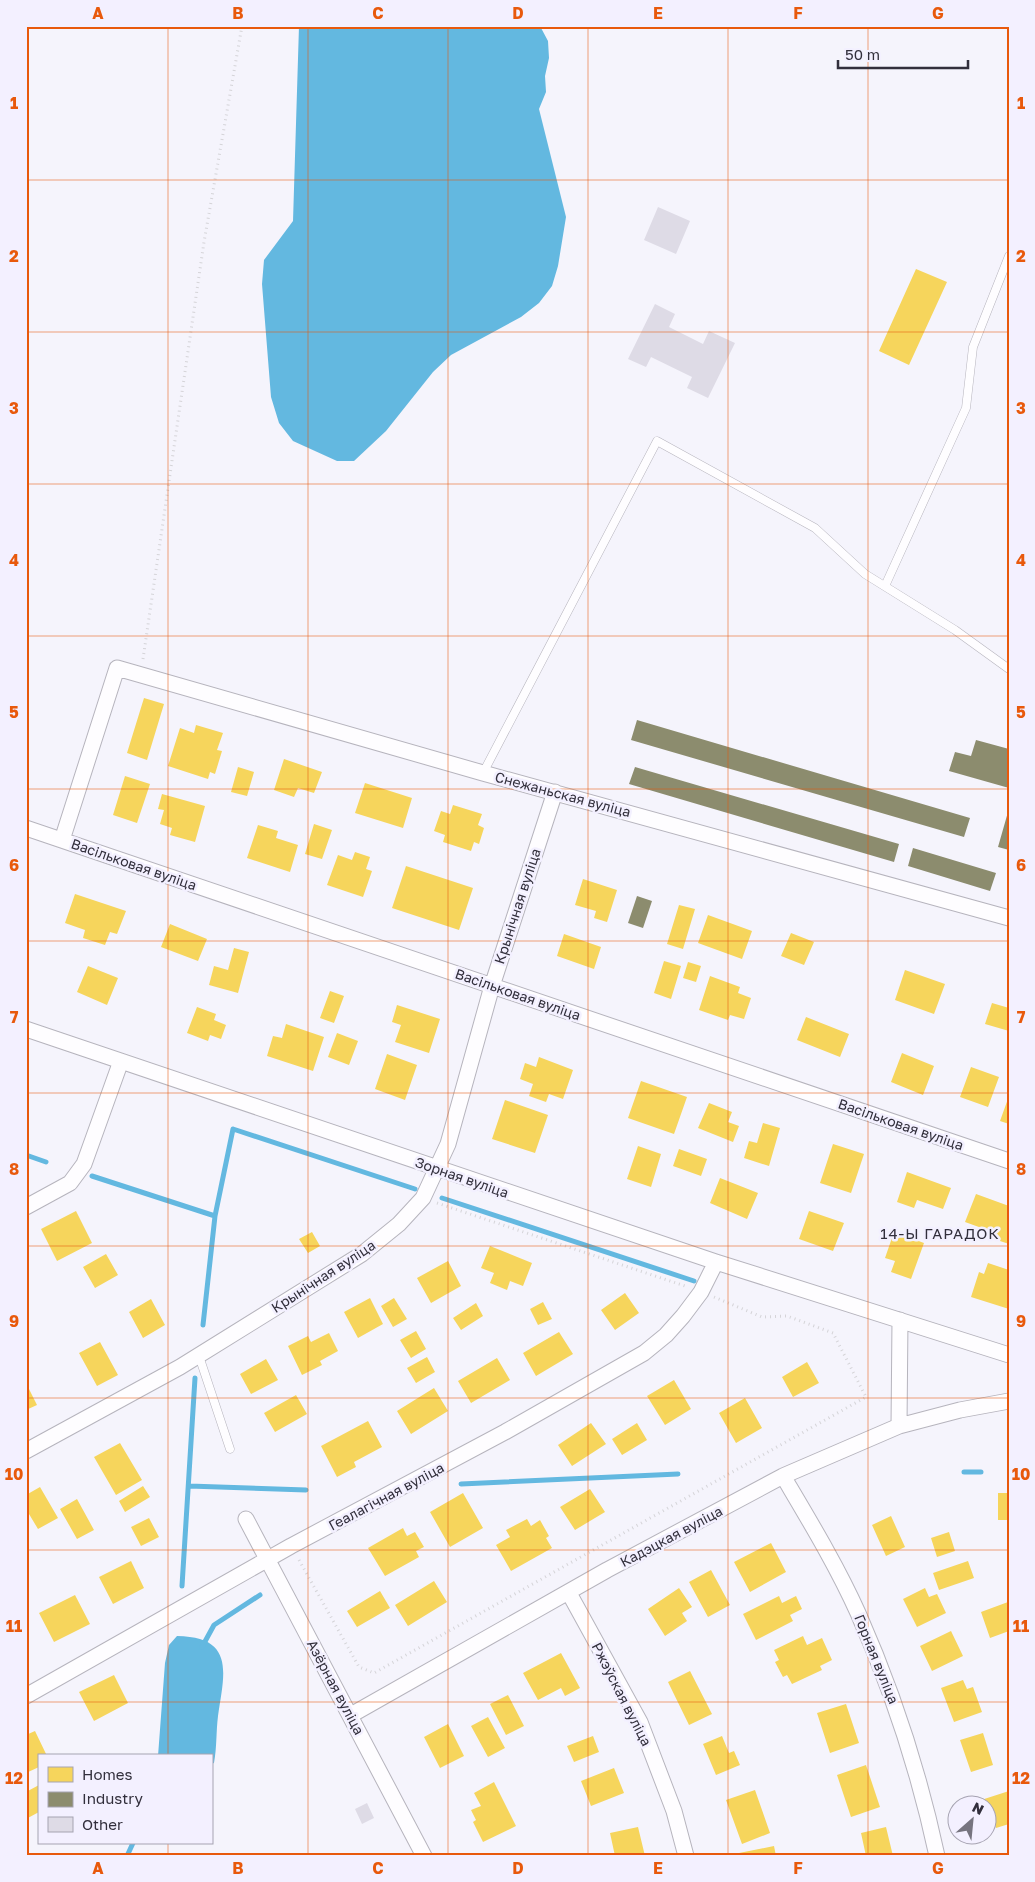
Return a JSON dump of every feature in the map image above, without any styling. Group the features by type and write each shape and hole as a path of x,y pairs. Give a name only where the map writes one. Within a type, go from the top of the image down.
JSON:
{"street":[{"name":"Снежаньская вуліца","path":"62,840 117,668 483,773 1009,918"},
{"name":"Крынічная вуліца","path":"26,1451 199,1356 362,1254 399,1224 423,1198 448,1144 492,986 555,792"},
{"name":"Васільковая вуліца","path":"26,828 1009,1161"},
{"name":"Зорная вуліца","path":"26,1029 716,1262 1009,1355"},
{"path":"26,1207 70,1183 84,1164 122,1062"},
{"name":"Геалагічная вуліца","path":"26,1696 291,1546 505,1432 644,1353 666,1335 684,1316 701,1292 716,1262"},
{"path":"899,1426 900,1320"},
{"name":"Кадэцкая вуліца","path":"351,1715 569,1592 783,1476 899,1426 960,1410 1009,1401"},
{"name":"Горная вуліца","path":"783,1476 857,1611 898,1710 924,1796 937,1856"},
{"name":"Азёрная вуліца","path":"246,1519 424,1856"},
{"name":"Ржэўская вуліца","path":"569,1592 640,1722 674,1811 686,1856"}],"lane":[{"path":"885,586 966,408 973,346 1009,256"},
{"path":"483,773 657,441 815,528 865,574 956,630 1009,669"},
{"path":"199,1356 230,1449"}],"path":[{"path":"140,674 204,242 242,26"},
{"path":"291,1546 359,1667 374,1673 866,1397 833,1332 787,1316 762,1317 701,1292 423,1198"}],"water":[{"path":"299,26 540,26 548,41 549,58 545,76 546,92 539,109 566,217 558,266 552,286 539,303 521,317 451,355 433,372 386,431 354,461 337,461 293,441 279,423 271,397 262,284 264,260 293,221"},
{"path":"177,1636 196,1638 209,1643 217,1651 222,1661 222,1686 214,1763 212,1764 212,1754 158,1754 165,1663 169,1645"}],"building: Homes":[{"path":"916,269 947,282 909,365 879,351"},
{"path":"144,698 164,704 147,760 127,753"},
{"path":"196,725 223,733 217,750 222,751 215,774 210,772 208,779 168,766 180,728 194,733"},
{"path":"284,759 322,772 314,793 298,788 294,797 274,790"},
{"path":"238,767 254,772 247,796 231,792"},
{"path":"125,776 150,784 137,823 113,815"},
{"path":"365,783 412,798 403,828 355,813"},
{"path":"162,794 205,806 195,842 170,835 172,828 160,824 164,810 158,809"},
{"path":"453,805 482,814 478,825 484,828 479,844 474,842 471,851 443,842 445,835 434,831 441,811 450,814"},
{"path":"314,824 332,830 322,859 305,854"},
{"path":"258,825 278,831 276,838 298,845 290,872 247,858"},
{"path":"355,852 370,857 366,869 372,871 363,897 327,885 338,855 352,860"},
{"path":"406,866 473,888 459,930 392,908"},
{"path":"583,879 617,890 607,922 594,918 596,911 575,905"},
{"path":"75,894 126,911 117,934 110,932 105,945 83,938 85,930 65,923"},
{"path":"679,905 695,909 683,949 667,944"},
{"path":"708,915 752,931 742,959 698,943"},
{"path":"170,924 207,939 198,961 161,947"},
{"path":"791,933 814,942 804,965 781,956"},
{"path":"564,934 601,947 594,969 557,956"},
{"path":"234,948 249,952 238,993 209,985 214,966 228,970"},
{"path":"664,961 681,966 671,999 654,993"},
{"path":"688,962 701,966 696,982 683,978"},
{"path":"88,966 118,978 107,1005 77,992"},
{"path":"905,970 945,984 934,1014 895,1000"},
{"path":"710,976 740,987 738,993 751,998 744,1019 730,1015 728,1020 699,1010"},
{"path":"330,991 344,996 334,1023 320,1018"},
{"path":"992,1003 1009,1008 1009,1031 985,1024"},
{"path":"397,1005 440,1019 429,1053 395,1042 401,1025 392,1022"},
{"path":"197,1007 216,1014 214,1020 226,1025 221,1039 210,1035 208,1041 187,1033"},
{"path":"806,1017 849,1034 840,1057 797,1040"},
{"path":"286,1024 324,1037 313,1071 267,1056 273,1036 282,1038"},
{"path":"337,1033 358,1041 349,1065 328,1057"},
{"path":"902,1053 934,1066 923,1095 891,1082"},
{"path":"387,1054 417,1065 405,1100 375,1089"},
{"path":"539,1057 573,1070 563,1099 549,1094 546,1102 529,1096 533,1084 520,1079 525,1063 536,1067"},
{"path":"971,1067 999,1077 988,1107 960,1097"},
{"path":"641,1081 687,1097 674,1134 628,1118"},
{"path":"1009,1096 1009,1124 1000,1121"},
{"path":"505,1100 548,1115 535,1153 492,1139"},
{"path":"709,1103 732,1112 728,1122 739,1126 733,1142 698,1128"},
{"path":"763,1123 780,1128 769,1166 744,1158 749,1141 757,1143"},
{"path":"833,1144 864,1154 851,1193 820,1183"},
{"path":"638,1146 661,1154 651,1187 627,1179"},
{"path":"679,1149 707,1159 701,1176 673,1166"},
{"path":"907,1172 951,1188 943,1209 917,1200 914,1208 897,1202"},
{"path":"720,1178 758,1193 747,1219 710,1203"},
{"path":"976,1194 1009,1206 1009,1244 988,1237 990,1231 965,1222"},
{"path":"76,1211 92,1243 57,1261 41,1229"},
{"path":"809,1211 844,1223 833,1251 799,1239"},
{"path":"312,1232 320,1246 308,1253 299,1239"},
{"path":"894,1232 924,1243 911,1279 891,1272 895,1261 885,1258"},
{"path":"490,1246 532,1263 523,1286 510,1281 507,1290 490,1283 494,1273 481,1268"},
{"path":"106,1254 118,1275 95,1288 83,1267"},
{"path":"448,1261 461,1286 431,1303 417,1278"},
{"path":"988,1263 1009,1270 1009,1309 971,1297 979,1272 984,1274"},
{"path":"625,1293 639,1313 615,1330 601,1310"},
{"path":"370,1298 383,1324 358,1338 344,1312"},
{"path":"394,1298 407,1319 393,1327 381,1306"},
{"path":"151,1299 165,1325 143,1338 129,1312"},
{"path":"543,1302 552,1319 538,1325 530,1309"},
{"path":"476,1303 483,1316 461,1330 453,1318"},
{"path":"416,1331 426,1349 411,1358 400,1340"},
{"path":"559,1332 573,1354 536,1376 523,1353"},
{"path":"329,1333 338,1351 320,1361 322,1365 302,1375 288,1346 308,1336 311,1342"},
{"path":"100,1342 118,1375 97,1386 79,1353"},
{"path":"427,1357 435,1372 416,1383 407,1368"},
{"path":"497,1358 510,1380 471,1403 458,1381"},
{"path":"266,1359 278,1380 251,1394 240,1374"},
{"path":"807,1362 819,1383 793,1397 782,1377"},
{"path":"674,1380 691,1409 665,1425 647,1396"},
{"path":"26,1383 37,1405 26,1410"},
{"path":"434,1388 448,1411 411,1434 397,1411"},
{"path":"296,1395 307,1414 275,1432 264,1413"},
{"path":"745,1398 762,1428 736,1443 719,1413"},
{"path":"368,1421 382,1447 354,1462 356,1467 337,1477 321,1446"},
{"path":"591,1423 606,1444 572,1466 558,1445"},
{"path":"637,1423 647,1440 622,1455 612,1439"},
{"path":"120,1443 142,1480 116,1495 94,1457"},
{"path":"143,1486 150,1497 125,1512 119,1501"},
{"path":"40,1487 58,1518 38,1529 26,1509 26,1495"},
{"path":"590,1489 605,1512 575,1530 560,1507"},
{"path":"463,1493 483,1528 450,1547 430,1512"},
{"path":"998,1493 1009,1493 1009,1520 998,1520"},
{"path":"77,1499 94,1530 77,1539 60,1509"},
{"path":"891,1516 905,1547 886,1556 872,1525"},
{"path":"149,1518 159,1537 141,1546 131,1527"},
{"path":"527,1519 531,1526 540,1520 549,1536 546,1538 552,1548 511,1571 496,1545 510,1537 506,1530"},
{"path":"403,1528 407,1536 415,1532 424,1547 416,1551 419,1557 385,1576 368,1548"},
{"path":"949,1532 955,1551 937,1557 931,1538"},
{"path":"771,1543 786,1572 750,1592 734,1562"},
{"path":"131,1561 144,1588 113,1604 99,1577"},
{"path":"968,1561 974,1578 939,1590 933,1573"},
{"path":"711,1570 730,1605 708,1617 689,1582"},
{"path":"434,1581 447,1602 408,1626 395,1605"},
{"path":"679,1588 692,1607 682,1613 687,1621 665,1636 648,1609"},
{"path":"925,1588 929,1597 937,1594 946,1613 917,1627 903,1599"},
{"path":"380,1591 390,1608 357,1627 347,1611"},
{"path":"75,1595 90,1624 54,1642 39,1613"},
{"path":"779,1596 782,1603 796,1596 802,1609 790,1615 793,1621 756,1640 743,1614"},
{"path":"1008,1602 1009,1631 990,1638 981,1612"},
{"path":"951,1631 963,1656 932,1671 920,1646"},
{"path":"803,1636 807,1645 822,1638 832,1660 820,1666 822,1670 792,1684 787,1675 783,1677 775,1662 779,1660 774,1650"},
{"path":"561,1653 580,1688 565,1696 561,1688 538,1700 523,1673"},
{"path":"690,1671 712,1714 689,1725 668,1682"},
{"path":"114,1675 128,1703 94,1721 79,1692"},
{"path":"963,1680 967,1689 973,1687 982,1712 954,1722 941,1688"},
{"path":"508,1695 524,1726 506,1735 490,1704"},
{"path":"846,1704 859,1743 830,1753 817,1713"},
{"path":"488,1717 505,1748 488,1757 471,1726"},
{"path":"448,1724 464,1756 440,1768 424,1737"},
{"path":"35,1731 46,1754 38,1754 38,1767 26,1773 26,1735"},
{"path":"983,1733 993,1765 971,1772 960,1740"},
{"path":"593,1736 599,1752 574,1762 567,1746"},
{"path":"722,1736 729,1753 734,1751 740,1765 716,1775 703,1744"},
{"path":"866,1765 880,1807 851,1817 837,1775"},
{"path":"614,1768 624,1793 591,1806 581,1781"},
{"path":"494,1782 516,1826 483,1842 473,1822 476,1820 471,1810 481,1806 474,1793"},
{"path":"38,1786 38,1813 26,1819 26,1792"},
{"path":"755,1790 770,1833 742,1844 726,1800"},
{"path":"1009,1791 1009,1824 998,1827 998,1795"},
{"path":"638,1827 645,1856 615,1856 610,1833"},
{"path":"886,1827 893,1856 866,1856 861,1833"},
{"path":"774,1846 776,1856 740,1856 739,1853"}],"building: Industry":[{"path":"637,720 970,818 964,837 631,740"},
{"path":"976,740 1009,749 1009,788 949,771 955,752 971,756"},
{"path":"635,767 899,844 894,862 629,784"},
{"path":"1009,812 1009,850 998,847"},
{"path":"913,848 996,873 990,891 908,866"},
{"path":"637,896 652,901 643,928 628,923"}],"building: Other":[{"path":"658,207 690,221 676,254 644,240"},
{"path":"655,304 675,314 669,327 703,344 709,331 735,343 708,398 687,388 692,377 651,357 646,367 628,359"},
{"path":"367,1803 374,1818 362,1824 355,1809"}],"waterway":[{"path":"203,1325 215,1216 233,1129 415,1189"},
{"path":"26,1155 46,1162"},
{"path":"92,1176 215,1216"},
{"path":"442,1198 694,1281"},
{"path":"182,1586 195,1378"},
{"path":"964,1472 981,1472"},
{"path":"461,1484 678,1474"},
{"path":"189,1486 306,1490"},
{"path":"202,1647 214,1625 260,1595"},
{"path":"127,1856 133,1844"}],"district":[{"name":"14-Ы ГАРАДОК","path":"940,1233"}]}
